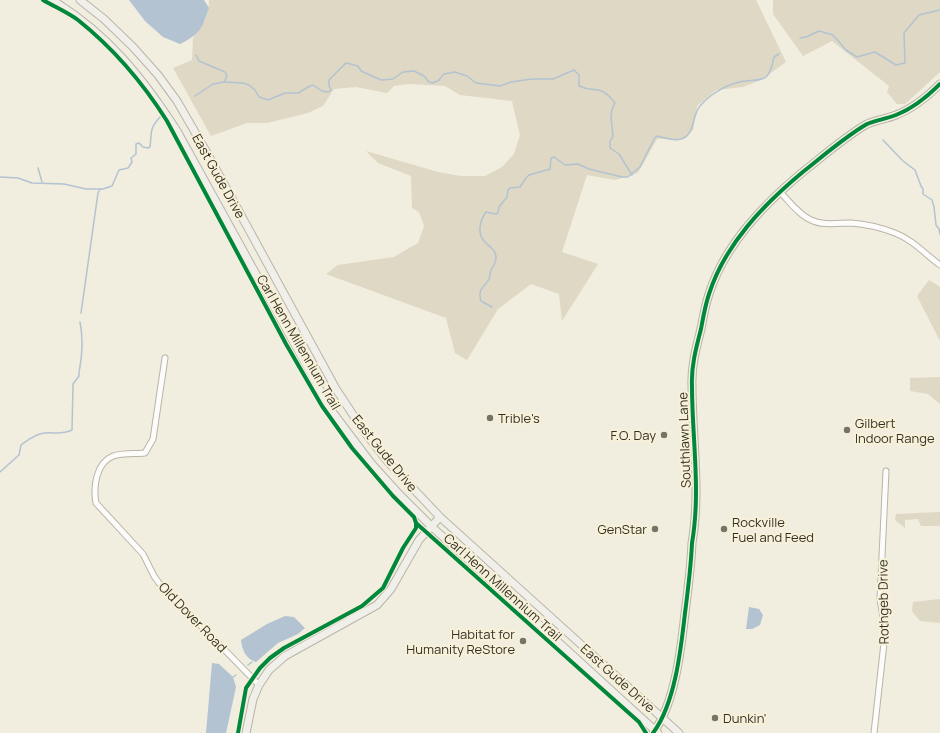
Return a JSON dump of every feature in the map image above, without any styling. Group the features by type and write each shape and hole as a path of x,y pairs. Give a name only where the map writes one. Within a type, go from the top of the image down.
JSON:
{"main road":[{"name":"East Gude Drive","path":"52,0 73,13 96,32 130,66 159,103 177,131 331,410 371,463 431,526 655,732"},
{"name":"East Gude Drive","path":"81,0 133,46 170,91 207,152 336,389 363,430 388,462 440,517 679,733"},
{"path":"73,13 81,0"},
{"name":"Southlawn Lane","path":"655,732 671,692 679,658 695,528 696,474 692,385 693,361 709,294 724,261 750,222 780,192 805,170 860,128 873,121 899,114 911,107 940,84"},
{"path":"246,733 252,705 259,685 269,670 285,656 377,606 391,589 414,547 440,517"}],"street":[{"path":"780,192 802,215 810,220 817,222 866,225 896,234 920,248 940,265"},
{"name":"Old Dover Road","path":"165,358 153,439 145,453 114,456 104,462 98,472 94,493 96,503 143,554 159,584 259,685"},
{"name":"Rothgeb Drive","path":"874,733 884,643 884,623 880,599 886,471"}],"shaded area":[{"path":"209,0 756,0 786,62 761,80 743,87 716,90 697,106 693,130 683,139 657,139 638,173 615,180 587,175 562,252 598,264 562,321 559,294 531,284 498,309 467,360 455,353 446,318 326,274 338,265 394,257 418,243 424,226 419,212 412,208 411,176 378,163 366,151 438,172 461,176 485,176 502,167 514,154 520,135 512,101 460,95 445,86 409,84 394,86 387,93 356,87 334,89 323,106 308,113 267,123 247,123 211,136 173,68 192,60 193,38 205,21"},
{"path":"773,0 940,0 940,72 905,104 897,104 887,92 889,86 832,41 803,56 773,14"},
{"path":"929,280 940,287 940,341 917,296"},
{"path":"940,377 940,404 928,394 910,391 910,378"},
{"path":"940,512 939,526 921,526 918,519 905,520 905,528 895,520 896,514"},
{"path":"940,599 940,623 920,621 912,611 913,602"}],"water":[{"path":"129,0 204,0 209,8 202,26 196,34 180,44 163,37 145,21"},
{"path":"749,607 759,609 763,615 760,625 752,629 746,629"},
{"path":"285,616 294,617 305,628 298,634 278,643 256,662 250,659 242,647 241,640 267,624"},
{"path":"212,663 219,664 233,677 236,687 226,733 206,733"}],"waterway":[{"path":"800,38 819,31 833,35 846,50 857,57 875,52 896,65 905,63 904,33 919,15 940,10"},
{"path":"492,307 481,301 480,293 489,279 491,270 496,261 496,255 494,250 482,238 480,226 486,212 498,213 499,207 507,197 508,190 510,188 520,187 529,175 550,169 551,158 554,157 565,165 578,164 589,169 622,177 628,177 640,167 657,136 674,140 684,138 690,132 697,110 704,101 727,86 739,82 759,80 766,77 771,70 774,57 779,54"},
{"path":"196,55 199,61 225,72 227,76 224,82"},
{"path":"195,96 213,84 224,82 243,83 249,85 255,90 259,97 268,100 285,93 298,93 313,85 322,91 328,92 331,90 329,80 346,63 358,66 361,71 381,80 393,79 403,72 414,71 424,76 429,82 433,83 439,80 444,74 455,72 467,76 476,83 500,86 511,82 532,79 553,79 574,70 579,75 579,86 602,91 615,103 612,109 611,117 613,137 610,141 610,148 619,154 632,175"},
{"path":"0,177 18,178 32,183 64,184 86,189 103,189 112,186 119,170 128,168 132,162 131,158 136,154 136,144 139,143 143,147 150,147 151,134 156,121 160,117"},
{"path":"883,140 903,161 915,170 923,189 923,194 932,200 936,225 940,234"},
{"path":"38,168 42,182"},
{"path":"81,313 98,193 100,189"},
{"path":"0,472 19,455 21,445 32,438 41,434 61,433 72,430 73,384 79,376 81,354 82,334 80,322"},
{"path":"248,665 252,662"}],"cycle path":[{"name":"Carl Henn Millennium Trail","path":"43,0 78,20 103,42 127,67 158,107 167,121 286,344 322,406 352,448 393,496 414,517 416,523 639,722 646,733"},
{"path":"653,733 661,721 667,707 672,692 679,659 696,504 692,372 705,307 716,276 725,258 748,226 775,197 804,171 851,134 867,124 892,116 914,106 940,84"},
{"path":"238,733 246,688 260,668 270,658 284,648 362,606 383,588 403,548 416,528 416,523"}],"place":[{"name":"Trible's","path":"490,418"},
{"name":"Gilbert Indoor Range","path":"847,430"},
{"name":"F.O. Day","path":"664,435"},
{"name":"GenStar","path":"655,529"},
{"name":"Rockville Fuel and Feed","path":"724,529"},
{"name":"Habitat for Humanity ReStore","path":"523,641"},
{"name":"Dunkin'","path":"715,718"}]}
